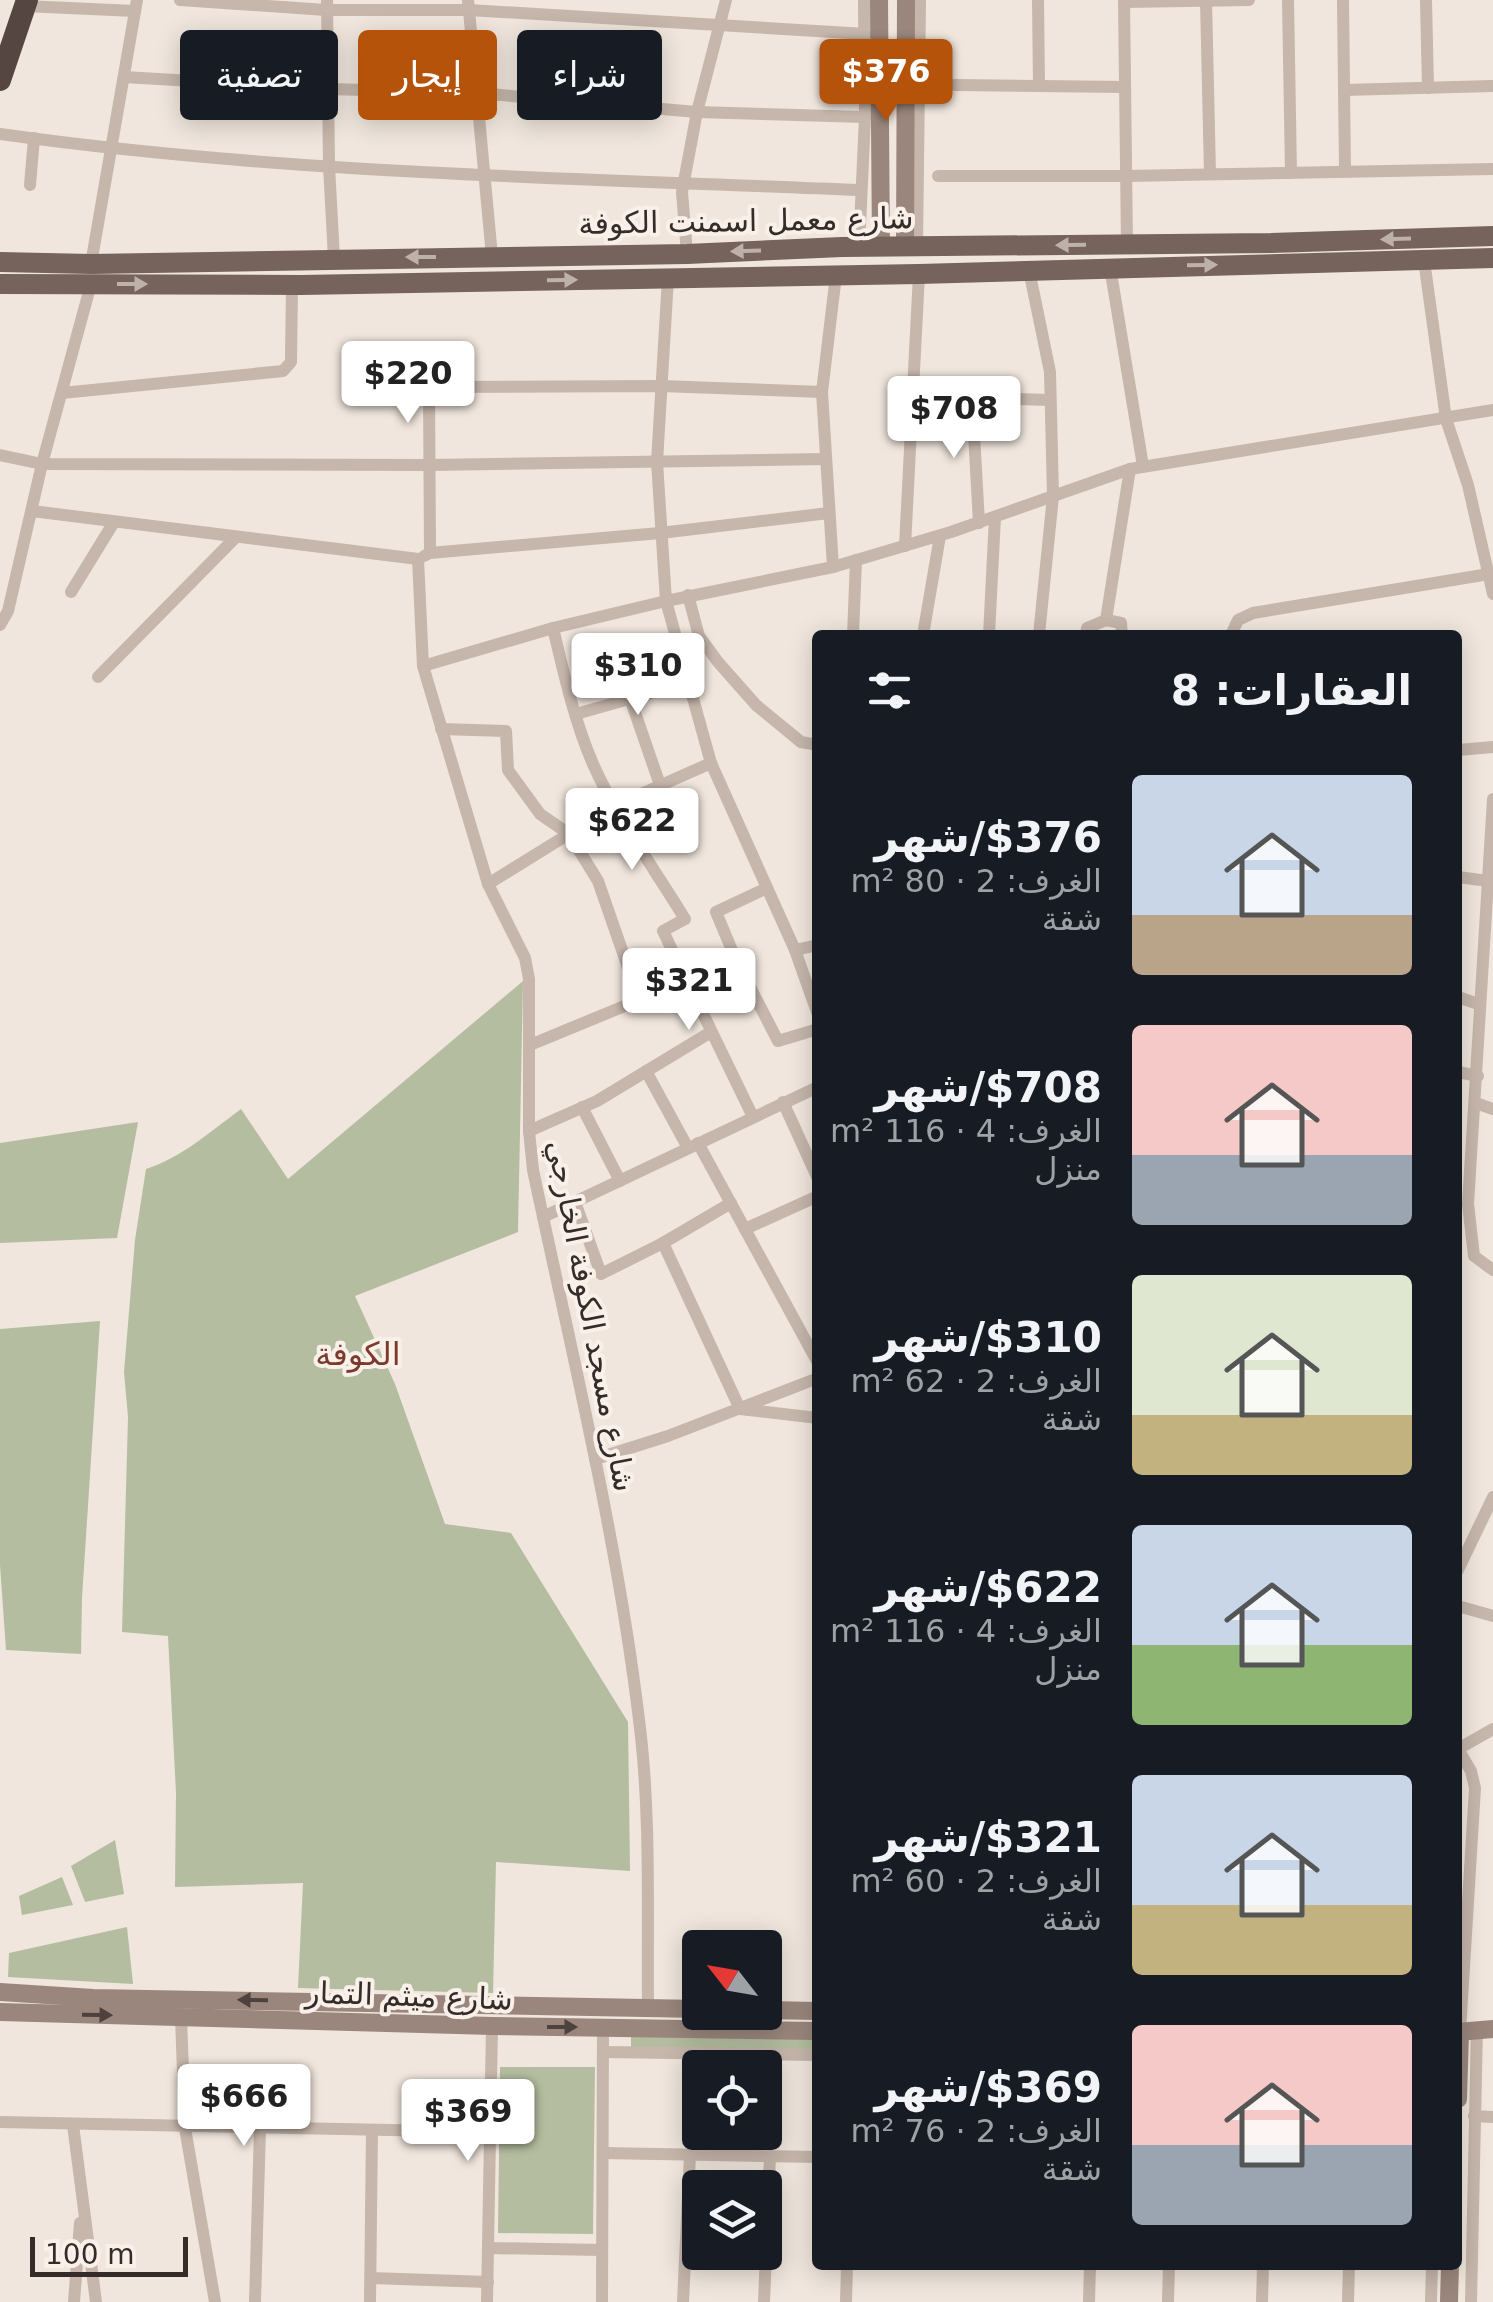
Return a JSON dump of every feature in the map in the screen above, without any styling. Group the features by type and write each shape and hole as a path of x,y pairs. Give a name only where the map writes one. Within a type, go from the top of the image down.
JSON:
{"highway":[{"path":"0,32 21,2"},
{"path":"0,80 21,2"}],"main road":[{"name":"شارع معمل اسمنت الكوفة","path":"0,284 299,258 687,254 1493,236"},
{"path":"919,246 942,259 928,274"},
{"path":"980,272 976,256 981,246"},
{"path":"296,285 306,270 299,258"},
{"path":"326,284 322,269 331,258"},
{"name":"شارع معمل اسمنت الكوفة","path":"0,262 91,274 296,285 928,274 1493,258"}],"street":[{"path":"180,0 468,5 720,24 870,30"},
{"path":"687,254 684,183 697,112 726,0"},
{"path":"864,0 870,30 880,247"},
{"path":"858,248 870,30 879,0"},
{"path":"906,0 913,23 919,246"},
{"path":"919,246 904,216 913,23 920,0"},
{"path":"1038,0 1039,86"},
{"path":"1206,0 1210,174"},
{"path":"1127,244 1124,1 1248,0"},
{"path":"1288,0 1291,172"},
{"path":"1343,0 1345,172"},
{"path":"1426,0 1428,88"},
{"path":"0,625 91,274 136,6 21,2"},
{"path":"326,5 327,30"},
{"path":"468,5 470,30"},
{"path":"124,76 180,80"},
{"path":"955,85 1125,87"},
{"path":"1344,90 1493,86"},
{"path":"497,95 697,112 864,118"},
{"path":"328,120 331,258"},
{"path":"479,120 492,256"},
{"path":"0,134 111,150 329,166 860,190"},
{"path":"30,185 34,138"},
{"path":"938,176 1493,169"},
{"path":"880,218 904,216"},
{"path":"1424,260 1446,419 1468,484 1493,594"},
{"path":"1106,620 1137,467 1110,267"},
{"path":"1029,270 1050,372 1053,496 1040,630"},
{"path":"904,546 912,396 928,274"},
{"path":"833,567 822,392 836,275"},
{"path":"668,278 656,462 666,600 711,763 795,950 812,998"},
{"path":"62,393 283,371 291,362 296,285"},
{"path":"662,386 822,392"},
{"name":"شارع مسجد الكوفة الخارجي","path":"648,2008 645,1785 640,1729 624,1610 529,1131 529,979 524,958 488,884 422,666 429,387 662,386"},
{"path":"912,396 1050,400"},
{"path":"972,398 979,523"},
{"path":"422,666 666,600 833,567 940,536 1137,467 1493,410"},
{"path":"0,455 42,464 430,465 826,459"},
{"path":"32,510 235,538 424,556 829,513"},
{"path":"989,630 995,517"},
{"path":"71,592 114,522"},
{"path":"924,630 940,536"},
{"path":"98,678 235,538"},
{"path":"854,630 856,560"},
{"path":"1233,630 1238,620 1252,613 1489,574"},
{"path":"688,595 698,636 718,662 756,705 801,742 812,744"},
{"path":"1087,630 1106,620 1121,623 1122,630"},
{"path":"553,628 593,764 614,806 685,919 663,931 753,1117"},
{"path":"576,714 688,682"},
{"path":"630,698 660,786"},
{"path":"441,729 506,731 508,770 540,814 569,834 598,882 639,999"},
{"path":"1462,750 1493,747"},
{"path":"488,884 614,806 711,763"},
{"path":"1493,799 1468,1186 1471,1248 1479,1263 1493,1270"},
{"path":"1462,878 1490,888"},
{"path":"767,888 716,912 778,1041 812,1031"},
{"path":"795,950 812,946"},
{"path":"530,1045 736,960"},
{"path":"1462,999 1478,1004"},
{"path":"529,1131 582,1107 711,1032"},
{"path":"646,1070 730,1202 812,1352"},
{"path":"1462,1073 1478,1076"},
{"path":"543,1217 812,1090"},
{"path":"783,1102 812,1167"},
{"path":"1476,1103 1493,1109"},
{"path":"582,1107 620,1181"},
{"path":"745,1229 812,1199"},
{"path":"575,1202 600,1274 663,1243 730,1202"},
{"path":"663,1243 740,1409"},
{"path":"595,1458 812,1380"},
{"path":"740,1409 812,1417"},
{"path":"1462,1558 1493,1498"},
{"path":"1462,1607 1493,1616"},
{"path":"1462,1747 1493,1730"},
{"path":"1462,1756 1471,1771 1474,1788 1463,1852 1462,1936 1472,2030 1471,2302"},
{"name":"شارع ميثم التمار","path":"0,1992 682,2009"},
{"path":"313,2021 314,2001"},
{"path":"782,2011 812,2012"},
{"name":"شارع ميثم التمار","path":"0,2012 812,2031"},
{"path":"180,2017 185,2128 215,2302"},
{"path":"488,2302 492,2026"},
{"path":"602,2302 603,2027"},
{"path":"1462,2079 1472,2030"},
{"path":"603,2052 812,2055"},
{"path":"1474,2116 1493,2116"},
{"path":"0,2122 490,2132"},
{"path":"73,2124 96,2302"},
{"path":"255,2302 260,2128"},
{"path":"370,2302 372,2130"},
{"path":"602,2154 812,2157"},
{"path":"683,2302 690,2155"},
{"path":"764,2302 770,2156"},
{"path":"74,2302 82,2196"},
{"path":"488,2248 602,2250"},
{"path":"846,2302 847,2270"},
{"path":"1089,2302 1090,2270"},
{"path":"1168,2270 1168,2302"},
{"path":"1262,2302 1263,2270"},
{"path":"1348,2302 1350,2270"},
{"path":"1431,2302 1432,2270"},
{"path":"1449,2302 1450,2270"},
{"path":"370,2278 488,2282"}],"green space":[{"path":"523,981 518,1232 355,1296 395,1384 445,1524 511,1533 628,1722 630,1871 496,1862 493,1993 298,1988 303,1883 175,1887 176,1793 168,1636 122,1632 128,1417 124,1372 135,1240 146,1169 184,1151 241,1109 288,1179"},
{"path":"138,1122 117,1238 0,1243 0,1143"},
{"path":"100,1321 81,1654 6,1650 0,1565 0,1329"},
{"path":"115,1840 124,1894 85,1902 71,1866"},
{"path":"62,1877 73,1905 22,1915 19,1896"},
{"path":"127,1927 133,1984 8,1977 9,1953"},
{"path":"631,2031 812,2034 812,2052 631,2049"},
{"path":"500,2067 595,2067 593,2234 498,2233"}],"district":[{"name":"الكوفة","path":"358,1354"}]}
